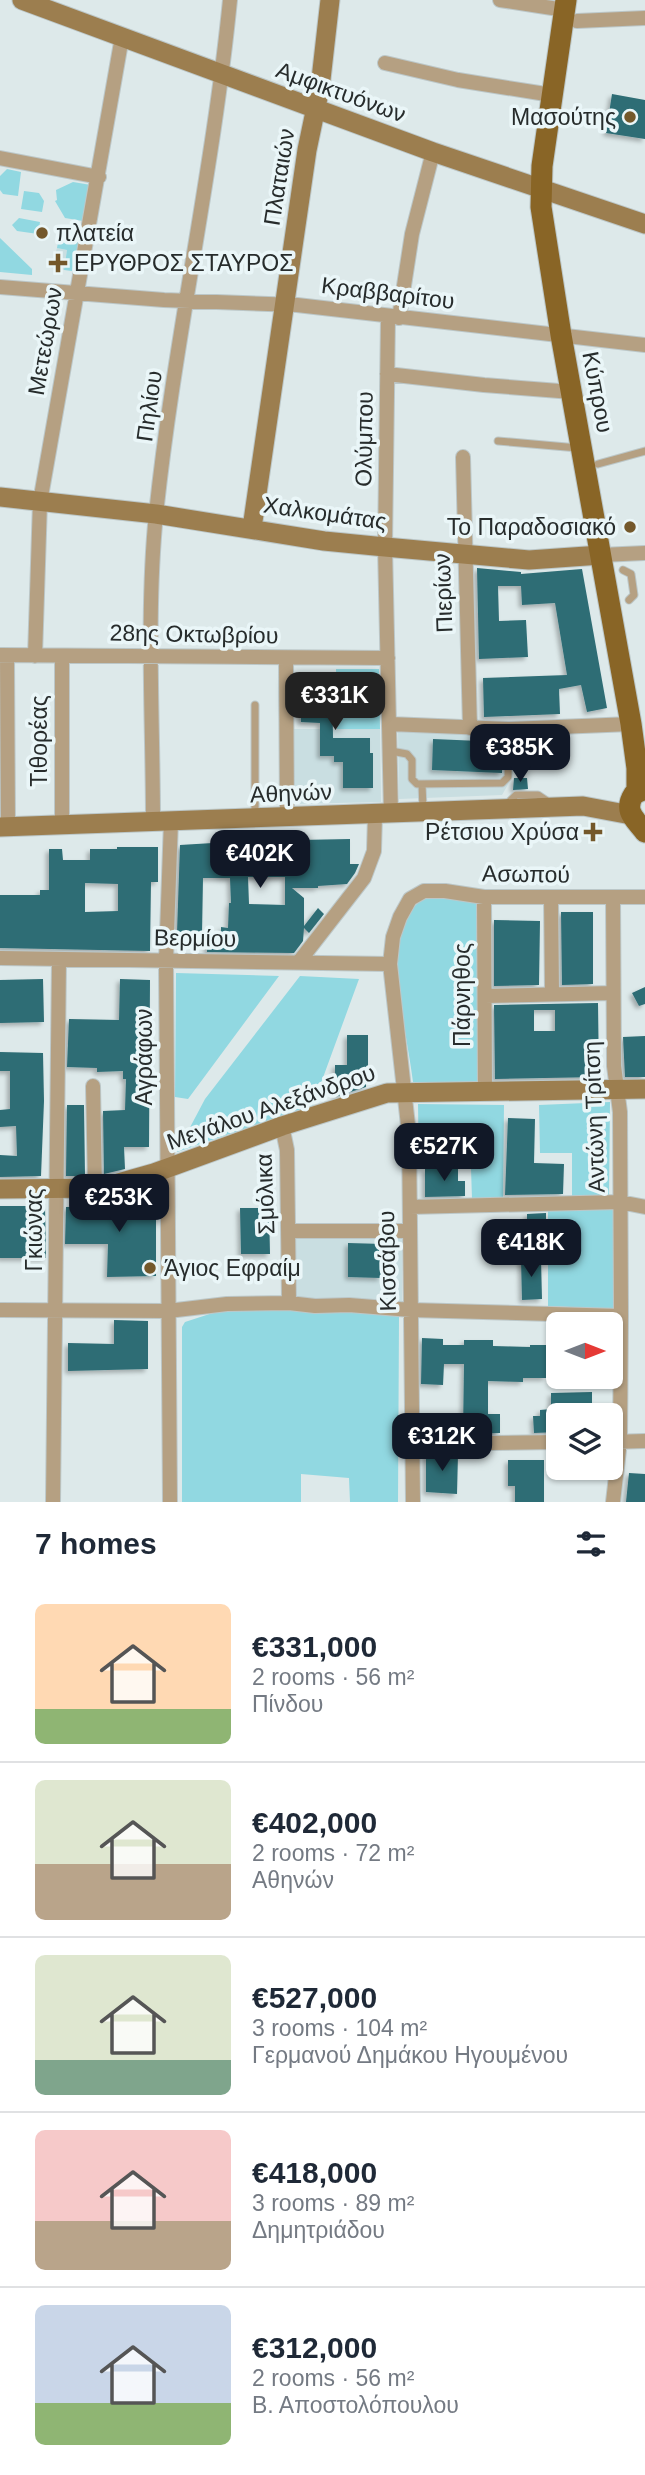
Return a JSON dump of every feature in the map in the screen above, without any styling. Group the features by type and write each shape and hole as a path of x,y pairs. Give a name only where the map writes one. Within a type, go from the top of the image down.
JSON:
{"main road":[{"name":"Κύπρου","path":"572,8 552,95 546,191 567,336 572,392 582,448 613,560"},
{"name":"Κύπρου","path":"546,191 572,8"},
{"name":"Κύπρου","path":"567,336 598,464 639,724 645,747"},
{"name":"Κύπρου","path":"639,724 639,810"}],"street":[{"name":"Αμφικτυόνων","path":"22,0 55,6 122,37 221,75 433,152 645,224"},
{"name":"Πηλίου","path":"162,822 152,655 156,514 230,0"},
{"name":"Πλαταιών","path":"253,528 308,142 323,67 330,0"},
{"path":"500,0 645,18"},
{"name":"Μετεώρων","path":"35,656 40,502 122,37"},
{"path":"385,63 458,80 552,95"},
{"name":"Ολύμπου","path":"383,814 397,752 390,724 385,547 387,374 394,317 433,152"},
{"path":"0,158 99,177"},
{"name":"Κραββαρίτου","path":"0,287 187,301 284,305 645,345"},
{"path":"387,374 572,392"},
{"name":"Πιερίων","path":"463,457 470,728"},
{"name":"Χαλκομάτας","path":"0,497 156,514 324,541 529,560 613,560 645,553"},
{"path":"3,656 4,827"},
{"name":"28ης Οκτωβρίου","path":"3,656 388,658"},
{"name":"Τιθορέας","path":"62,656 62,825"},
{"path":"286,658 287,818"},
{"path":"390,724 509,729 639,724"},
{"name":"Αθηνών","path":"4,827 423,813 583,806 620,801 639,810"},
{"path":"298,963 364,878 383,814"},
{"name":"Αγράφων","path":"162,822 166,961 170,1502"},
{"name":"Ασωπού","path":"410,899 424,891 484,897 645,897"},
{"name":"Πάρνηθος","path":"484,897 485,1092"},
{"path":"551,897 552,995"},
{"name":"Αντώνη Τρίτση","path":"612,897 614,1066 620,1111 621,1312"},
{"name":"Κισσάβου","path":"410,899 394,931 390,964 409,1134 413,1502"},
{"name":"Βερμίου","path":"0,958 390,964"},
{"name":"Γκιώνας","path":"53,1502 59,959"},
{"path":"485,996 614,993"},
{"path":"93,1086 95,1189"},
{"name":"Μεγάλου Αλεξάνδρου","path":"0,1189 95,1189 128,1181 376,1094 405,1091 645,1089"},
{"name":"Σμόλικα","path":"282,1126 288,1150 289,1303"},
{"path":"410,1207 620,1202 645,1207"},
{"path":"289,1231 410,1231"},
{"path":"0,1310 168,1311 227,1304 289,1303 546,1314"},
{"path":"623,1441 645,1441"},
{"path":"412,1444 546,1442"},
{"name":"Αντώνη Τρίτση","path":"613,1502 614,1480"}],"lane":[{"path":"498,441 582,448"},
{"path":"598,464 645,451"},
{"path":"613,560 631,573 634,595 629,600"},
{"path":"254,819 255,705"},
{"path":"397,752 412,760 412,779 417,784 504,782 508,777 509,729"},
{"path":"422,785 423,813"},
{"path":"507,803 516,795 538,795 547,801"}],"shaded area":[{"path":"7,169 21,172 18,196 3,194 0,190 0,176"},
{"path":"73,182 91,185 83,221 65,218 55,201 56,190"},
{"path":"24,191 39,193 44,201 42,212 21,209"},
{"path":"19,218 40,222 38,234 17,231 12,225"},
{"path":"61,225 82,228 72,271 64,270 67,250 57,248"},
{"path":"0,238 32,269 32,275 0,272"},
{"name":"ΕΡΥΘΡΟΣ ΣΤΑΥΡΟΣ","path":"57,248 67,250 64,270 51,268"},
{"path":"336,669 379,669 380,729 337,729"},
{"path":"291,729 380,729 381,802 291,804"},
{"path":"398,731 510,736 510,781 502,795 399,799"},
{"path":"433,896 478,902 479,1082 413,1082 399,995 397,946 401,930 413,908"},
{"path":"176,973 279,976 188,1099 175,1097"},
{"path":"300,976 359,979 313,1105 177,1152 205,1099"},
{"path":"610,1102 609,1195 572,1197 572,1153 540,1153 539,1105"},
{"path":"418,1104 504,1105 503,1198 472,1199 471,1168 419,1168"},
{"path":"614,1209 614,1309 548,1306 548,1210"},
{"path":"294,1236 402,1236 402,1302 295,1299"},
{"path":"228,1308 378,1311 399,1317 398,1502 350,1502 349,1478 301,1474 301,1502 182,1502 182,1327 185,1322"}],"building":[{"path":"612,94 645,100 645,139 606,133"},
{"path":"477,568 521,574 582,569 607,708 587,712 581,685 559,689 560,714 484,717 483,678 567,675 555,603 522,605 521,586 498,586 499,621 526,620 528,657 479,659"},
{"path":"300,674 332,674 333,738 370,738 373,788 343,788 343,762 334,762 334,756 320,756 320,723 301,722"},
{"path":"433,739 503,742 502,773 432,770"},
{"path":"514,778 527,778 528,789 513,790"},
{"path":"350,839 350,864 359,864 347,884 292,888 304,898 304,926 318,908 324,914 309,933 304,928 303,941 294,953 207,952 207,939 221,939 221,927 228,928 230,878 203,878 202,934 177,933 180,845 246,841 247,845 300,844 300,840","holes":["248,877 285,877 285,905 249,904"]},
{"path":"158,847 158,882 151,882 150,951 0,948 0,895 40,895 40,890 49,890 49,849 62,849 63,860 90,860 90,849","holes":["85,883 118,884 118,911 85,912"]},
{"path":"561,912 593,912 593,984 562,985"},
{"path":"494,920 540,921 539,985 494,986"},
{"path":"43,979 44,1022 0,1023 0,980"},
{"path":"120,979 150,980 149,1147 124,1147 125,1169 104,1174 103,1111 125,1110 126,1079 123,1079 123,1071 97,1072 97,1068 67,1067 69,1019 119,1020"},
{"path":"645,987 645,1004 639,1006 632,993"},
{"path":"598,1003 599,1077 495,1079 494,1005","holes":["534,1010 555,1010 555,1031 534,1031"]},
{"path":"347,1035 368,1035 368,1080 366,1087 335,1097 335,1065 347,1065"},
{"path":"645,1036 645,1077 625,1077 623,1037"},
{"path":"0,1052 43,1053 41,1176 0,1177 0,1155 17,1156 16,1126 0,1127 0,1110 10,1109 10,1071 0,1071"},
{"path":"67,1105 84,1105 85,1176 66,1176"},
{"path":"508,1118 535,1119 534,1163 564,1164 563,1194 505,1195"},
{"path":"458,1168 458,1181 465,1181 465,1196 425,1197 425,1169"},
{"path":"147,1194 156,1200 156,1276 107,1277 108,1244 65,1244 66,1207 107,1206"},
{"path":"0,1206 45,1206 46,1258 0,1258"},
{"path":"240,1208 269,1208 270,1254 241,1254"},
{"path":"546,1213 546,1230 527,1230 527,1214"},
{"path":"348,1243 383,1244 381,1278 348,1277"},
{"path":"521,1259 541,1259 542,1299 522,1300"},
{"path":"114,1320 148,1321 148,1369 68,1371 68,1343 114,1344"},
{"path":"422,1338 443,1339 443,1345 464,1345 464,1340 493,1340 493,1346 546,1345 546,1378 523,1378 523,1382 488,1381 488,1414 500,1414 500,1433 463,1434 464,1364 444,1364 443,1385 421,1384"},
{"path":"592,1392 592,1403 551,1403 551,1393"},
{"path":"546,1409 546,1432 534,1433 533,1416 540,1416 540,1410"},
{"path":"426,1453 458,1454 457,1494 426,1492"},
{"path":"508,1460 544,1460 544,1502 515,1502 515,1486 508,1486"},
{"path":"629,1473 645,1474 645,1502 626,1502"}],"place":[{"name":"Μασούτης","path":"630,117"},
{"name":"πλατεία","path":"42,233"},
{"name":"ΕΡΥΘΡΟΣ ΣΤΑΥΡΟΣ","path":"58,263"},
{"name":"Το Παραδοσιακό","path":"630,527"},
{"name":"Ρέτσιου Χρύσα","path":"593,832"},
{"name":"Άγιος Εφραίμ","path":"150,1268"}]}
